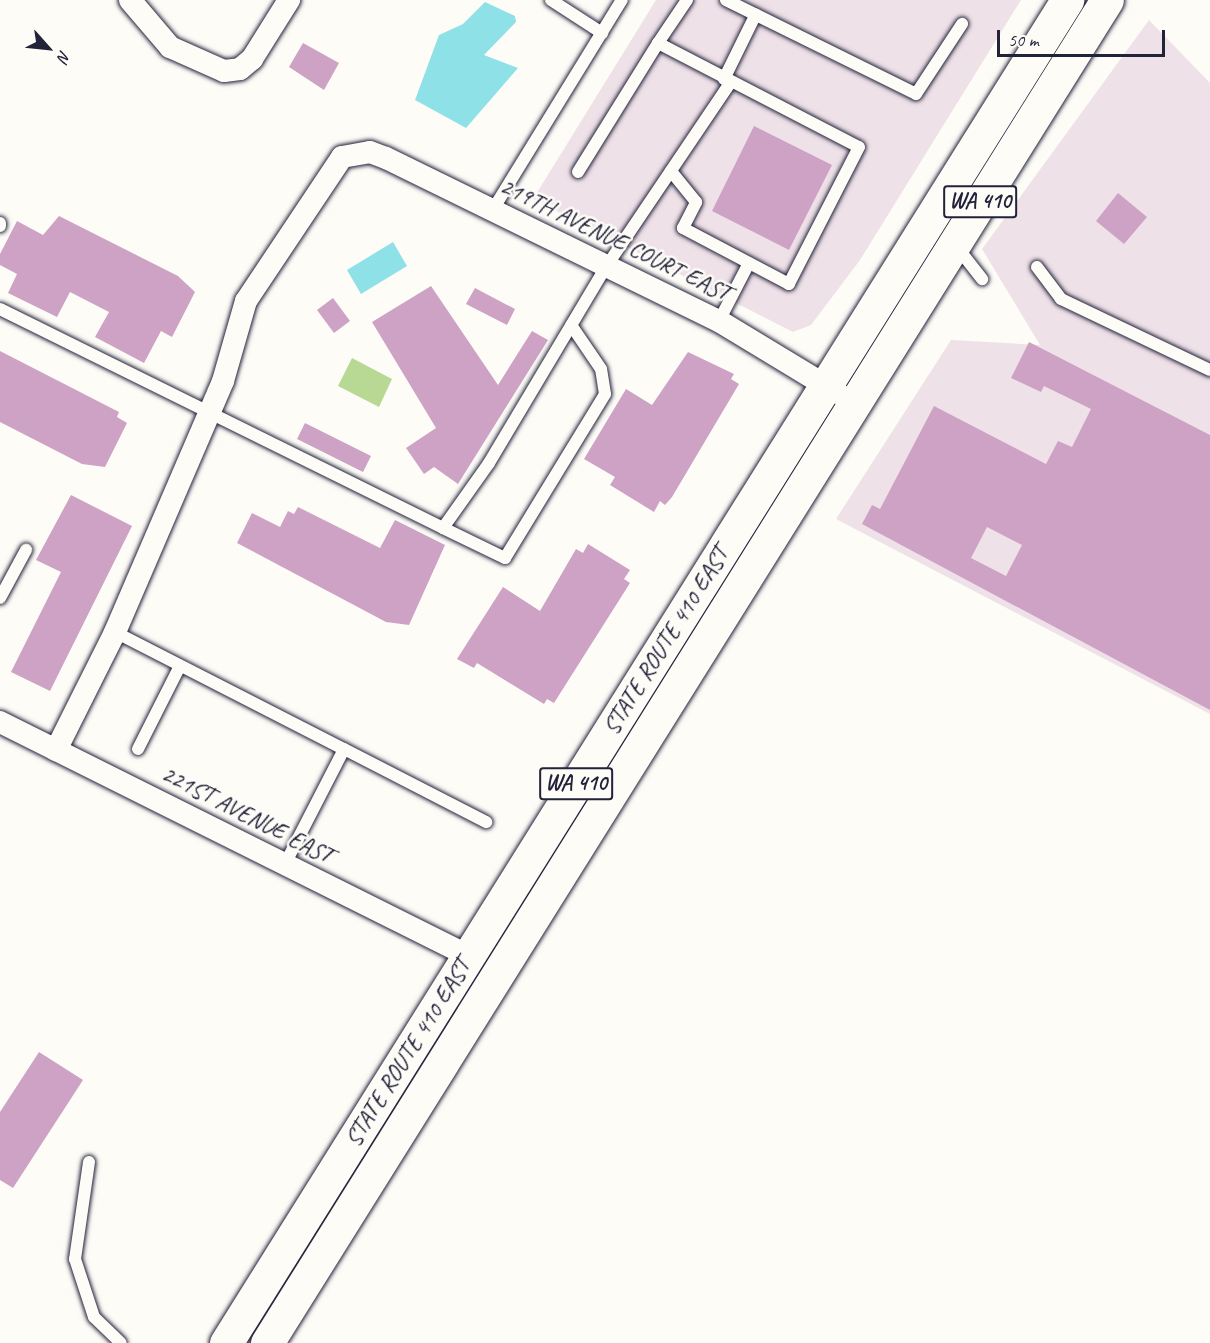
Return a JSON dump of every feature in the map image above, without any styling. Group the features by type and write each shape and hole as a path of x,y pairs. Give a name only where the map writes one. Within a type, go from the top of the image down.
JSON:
{"main road":[{"name":"STATE ROUTE 410 EAST","path":"267,1343 854,405 940,234 1067,0"},
{"name":"STATE ROUTE 410 EAST","path":"226,1343 826,385 940,234 1107,0"}],"street":[{"path":"130,0 170,47 224,71 240,69 252,59 289,0"},
{"name":"219TH AVENUE COURT EAST","path":"208,412 249,294 342,157 370,152 719,321 826,385 854,405"},
{"path":"56,750 115,632 208,412"},
{"name":"221ST AVENUE EAST","path":"0,722 469,956"}],"lane":[{"path":"551,0 602,33"},
{"path":"492,211 622,0"},
{"path":"578,172 687,0"},
{"path":"726,0 916,94 962,24"},
{"path":"444,528 606,267 728,81 756,14"},
{"path":"658,44 859,147 789,284 683,228 696,202 671,171"},
{"path":"940,234 982,279"},
{"path":"719,321 749,263"},
{"path":"1037,267 1061,299 1210,370"},
{"path":"0,309 505,558 605,394 601,369 571,325"},
{"path":"0,598 26,550"},
{"path":"115,632 486,822"},
{"path":"138,749 180,666"},
{"path":"285,864 344,749"},
{"path":"89,1162 75,1258 93,1317 121,1343"}],"shaded area":[{"path":"656,0 1021,0 860,260 811,325 793,332 533,199"},
{"path":"1149,20 1210,83 1210,714 836,519 951,340 1040,345 982,249"}],"green space":[{"path":"352,358 392,379 379,407 338,386"}],"water":[{"path":"485,2 515,16 516,22 484,55 518,68 466,128 415,100 439,35 463,24"},
{"path":"393,242 407,266 361,294 347,270"}],"building":[{"path":"303,43 339,63 324,90 289,67"},
{"path":"754,126 832,165 789,250 712,211"},
{"path":"1118,193 1147,217 1124,244 1096,221"},
{"path":"59,216 178,276 195,292 172,337 161,331 144,363 95,337 109,312 70,292 57,317 8,293 17,274 0,265 0,254 17,221 43,235"},
{"path":"431,286 498,385 532,331 548,340 458,484 434,467 424,474 406,448 436,428 372,322"},
{"path":"475,288 515,309 507,325 466,304"},
{"path":"333,298 350,321 334,333 317,310"},
{"path":"1029,342 1210,435 1210,710 862,524 872,505 880,509 934,406 1046,464 1058,441 1072,447 1091,409 1044,386 1041,392 1011,378","holes":["987,527 1022,545 1006,576 971,558"]},
{"path":"0,351 119,412 117,417 127,423 105,467 82,464 0,422"},
{"path":"688,352 734,374 731,379 739,384 672,497 665,505 660,501 654,512 610,485 615,477 584,459 626,389 652,405"},
{"path":"305,423 371,456 363,472 297,439"},
{"path":"71,495 132,526 50,691 11,672 61,572 36,560"},
{"path":"298,507 380,548 395,520 445,545 409,625 386,622 237,543 252,513 280,527 288,511 294,514"},
{"path":"588,544 630,570 624,579 630,583 554,703 547,699 544,704 477,663 474,668 457,659 503,587 540,611 576,549 583,553"},
{"path":"39,1052 83,1080 13,1188 0,1180 0,1112"}]}
